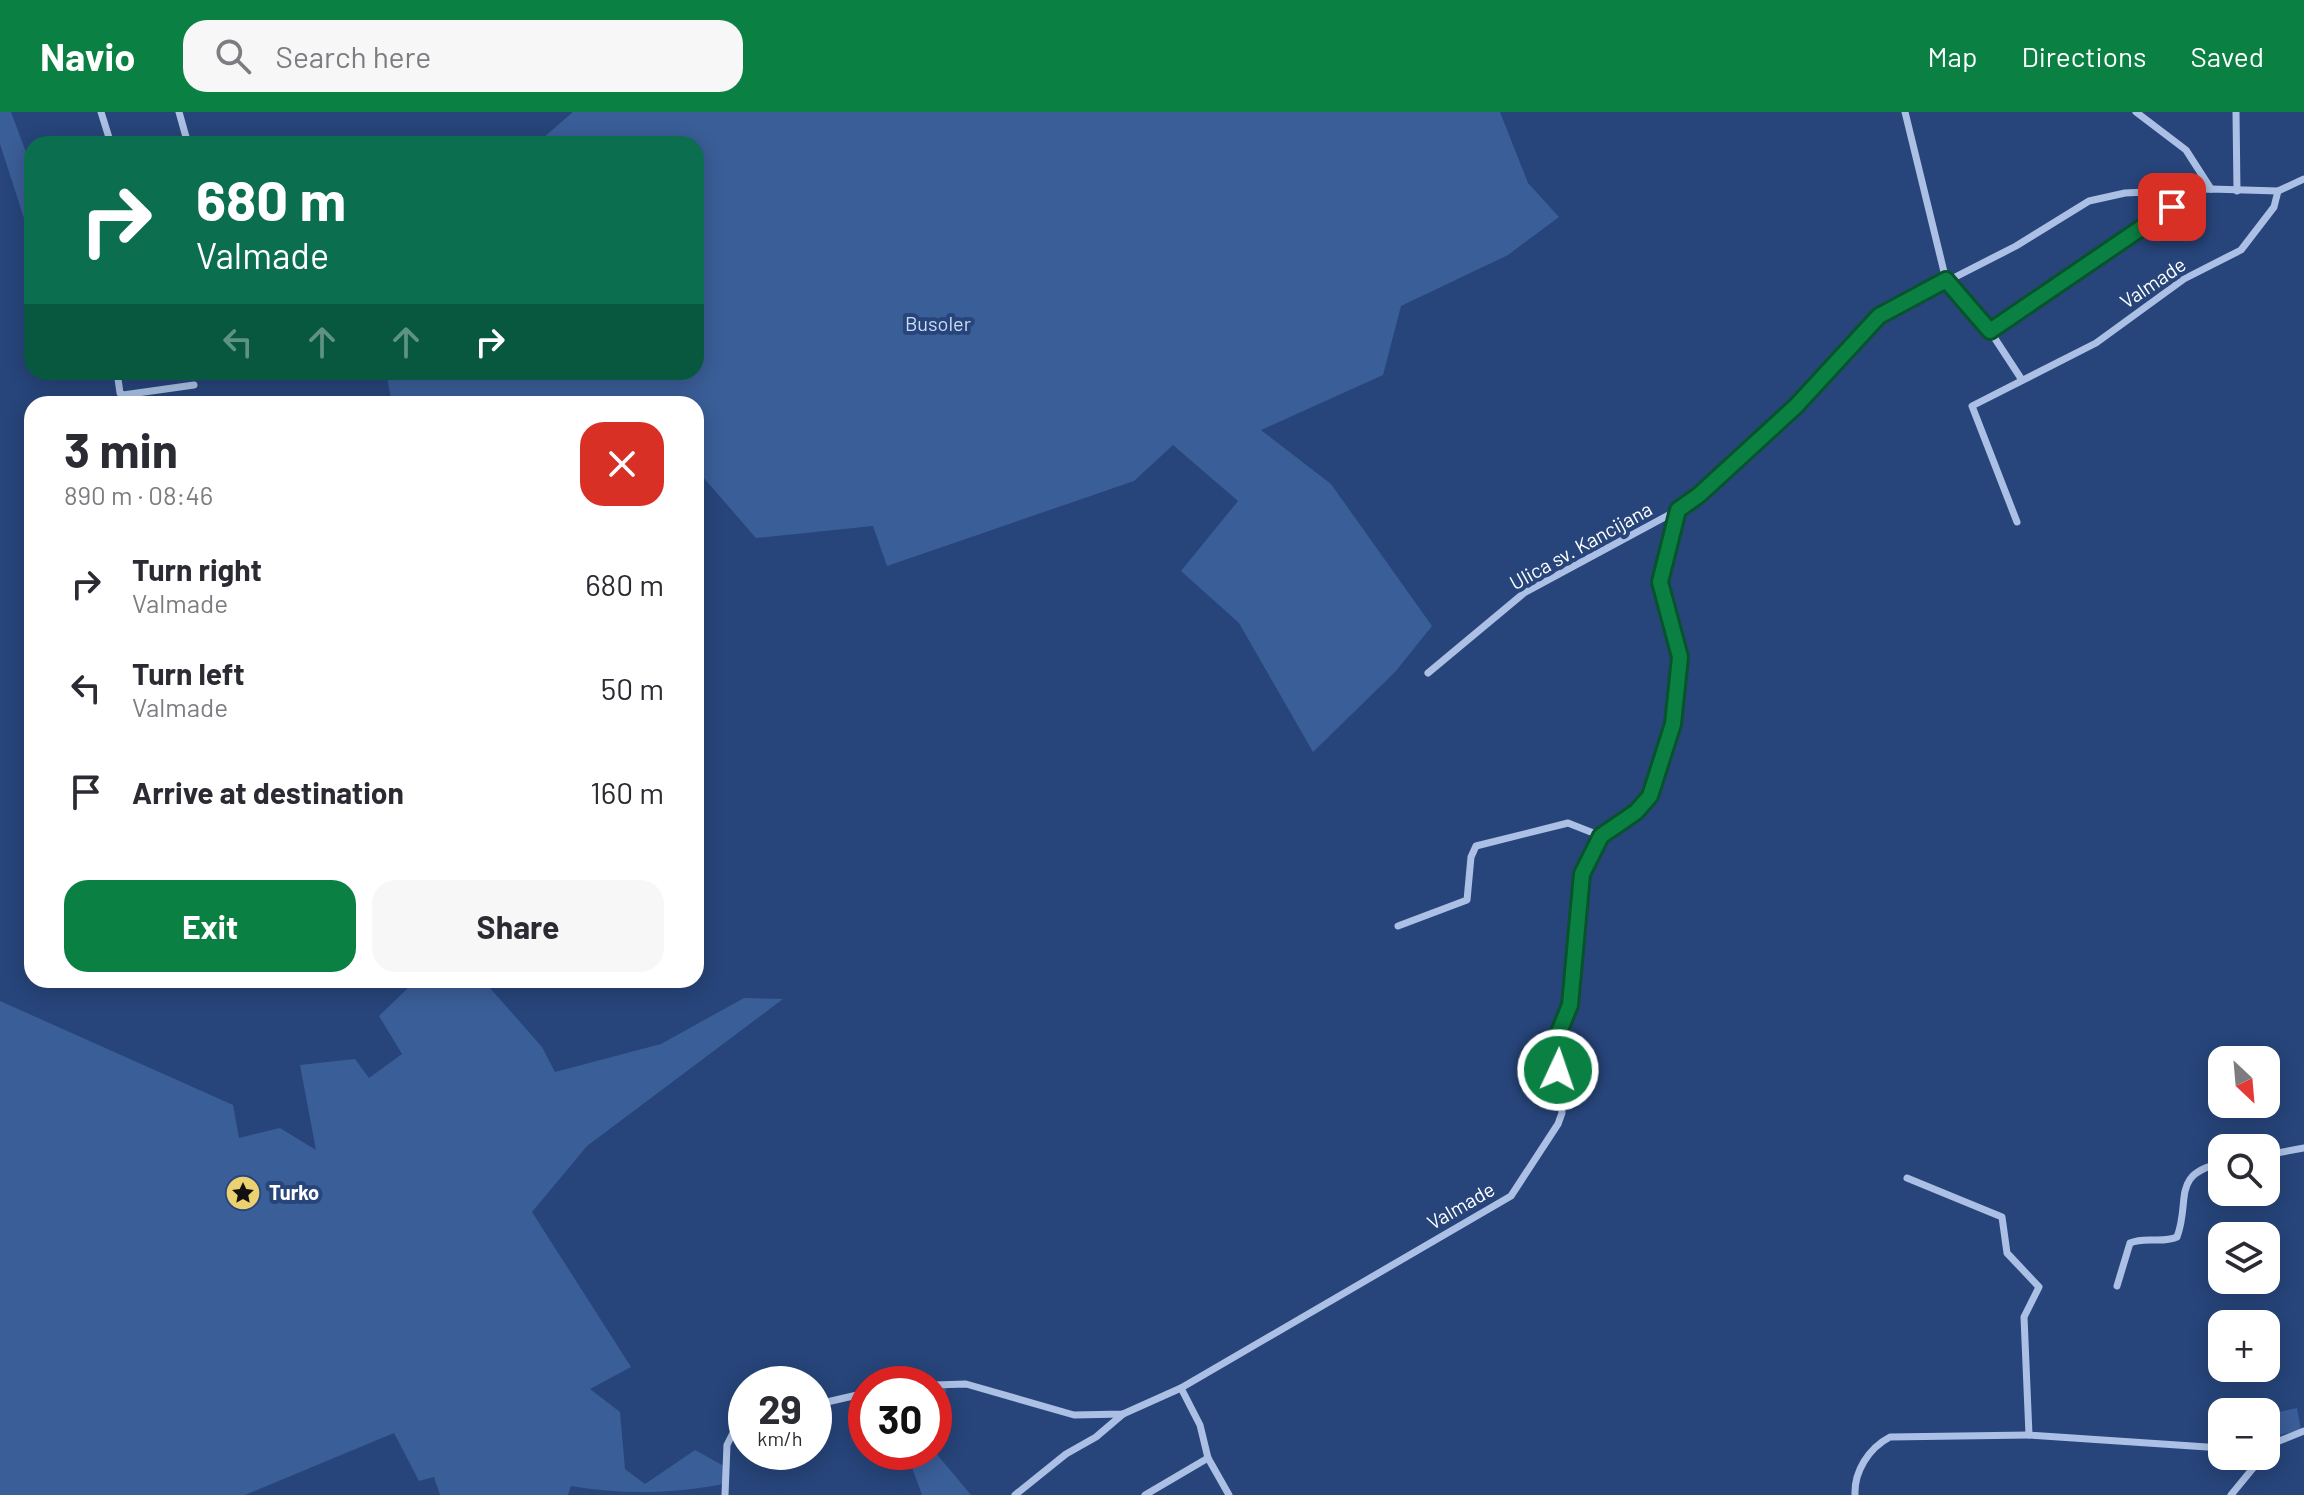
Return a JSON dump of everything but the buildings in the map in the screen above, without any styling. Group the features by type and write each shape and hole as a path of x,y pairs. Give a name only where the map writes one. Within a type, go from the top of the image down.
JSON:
{"street":[{"path":"101,112 108,136"},
{"path":"179,112 186,136"},
{"path":"1905,112 1946,280 1990,331 2022,380"},
{"path":"2136,112 2186,150 2211,189"},
{"path":"2236,112 2237,191"},
{"path":"1678,510 1699,495 1796,406 1879,316 2016,246 2089,201 2125,193 2211,189 2278,191 2304,179"},
{"path":"1990,331 2099,260 2196,190"},
{"name":"Valmade","path":"2017,522 1972,406 2096,343 2184,279 2241,250 2274,207 2278,191"},
{"path":"118,380 123,395 194,385"},
{"name":"Valmade","path":"1123,1414 1181,1388 1511,1196 1562,1113 1557,1037 1570,1005 1582,874 1601,836 1636,812 1650,796 1673,724 1680,657 1660,582 1678,510"},
{"name":"Ulica sv. Kancijana","path":"1428,673 1524,593 1678,510"},
{"path":"1398,926 1467,900 1471,857 1476,846 1568,823 1601,836"},
{"path":"2280,1152 2304,1148"},
{"path":"2117,1286 2125,1251 2130,1243 2139,1240 2167,1242 2177,1237 2182,1226 2184,1188 2192,1174 2208,1168"},
{"path":"1907,1178 2002,1217 2007,1253 2039,1287 2024,1317 2029,1435"},
{"path":"952,1384 966,1384 1074,1415 1123,1414"},
{"path":"1181,1388 1200,1425 1208,1458 1229,1495"},
{"path":"1015,1495 1123,1414"},
{"path":"2280,1439 2304,1431"},
{"path":"1855,1495 1855,1481 1875,1445 1890,1437 2029,1435 2208,1447"},
{"path":"725,1495 728,1443"},
{"path":"1145,1495 1208,1458"},
{"path":"2231,1495 2252,1470"}],"green space":[{"path":"0,112 11,112 24,147 24,218 0,144"},
{"name":"Busoler","path":"573,112 1500,112 1528,183 1559,217 1508,255 1401,306 1383,375 1261,430 1331,484 1432,626 1395,672 1313,752 1239,623 1181,571 1238,501 1173,445 1134,481 887,566 873,526 756,538 704,478 704,396 390,396 388,380 704,380 704,136 545,136"},
{"path":"408,988 490,988 542,1047 555,1072 661,1044 744,998 783,999 587,1146 532,1212 631,1367 590,1389 620,1412 625,1469 645,1484 695,1450 724,1466 728,1483 650,1492 571,1486 568,1495 440,1495 434,1477 419,1481 394,1433 245,1495 0,1495 0,1001 233,1105 239,1138 280,1128 316,1150 300,1065 355,1059 369,1078 402,1054 379,1016"},
{"path":"2297,1408 2301,1430 2280,1435 2280,1412"},
{"path":"913,1470 950,1470 971,1495 922,1495"}],"place":[{"name":"Turko","path":"243,1193"}],"route":[{"path":"1558,1070 1555,1049 1570,1005 1582,874 1601,836 1636,812 1650,796 1673,724 1680,657 1660,582 1678,510 1699,495 1796,406 1879,316 1946,280 1990,331 2099,260 2172,207"}]}
